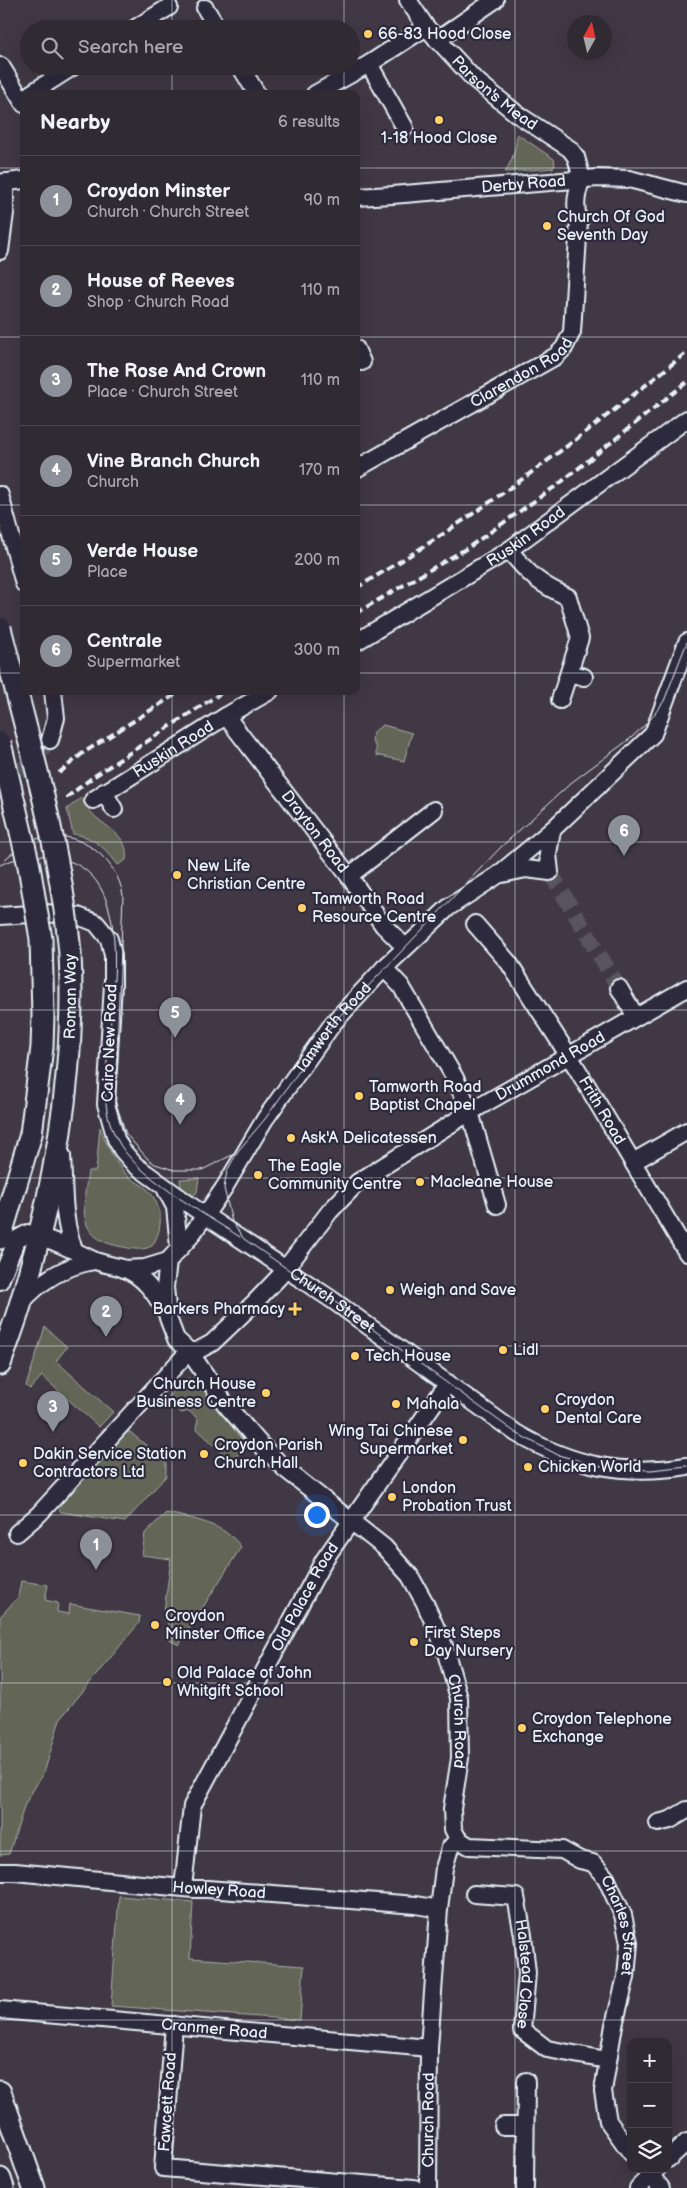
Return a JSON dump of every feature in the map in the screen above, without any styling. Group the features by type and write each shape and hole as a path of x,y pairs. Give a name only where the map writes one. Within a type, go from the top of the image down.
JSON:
{"main road":[{"name":"Roman Way","path":"0,628 45,805 63,894 71,983 70,1049 61,1133 40,1236 21,1303 0,1364"},
{"name":"Roman Way","path":"0,743 29,866 41,939 43,1016 42,1047 30,1134 0,1238"},
{"path":"0,2092 34,2188"},
{"path":"0,2179 3,2188"}],"street":[{"name":"Parson's Mead","path":"408,0 426,27 473,78 517,114 570,149 576,157 582,179"},
{"path":"437,40 495,0"},
{"path":"148,20 169,7"},
{"path":"205,8 212,20"},
{"path":"360,69 426,27"},
{"path":"369,64 405,128"},
{"path":"0,67 20,92"},
{"path":"38,90 61,75"},
{"path":"245,75 255,90"},
{"path":"322,90 349,75"},
{"name":"Derby Road","path":"360,197 441,192 582,179 629,179 687,194"},
{"name":"Clarendon Road","path":"360,467 556,356 564,348 572,332 579,221 576,213 576,193 582,179"},
{"path":"0,251 5,212 3,182 20,180"},
{"name":"Ruskin Road","path":"360,640 509,550 687,419"},
{"path":"0,495 20,569"},
{"path":"509,550 526,572 544,586 568,597 580,638 576,675 560,700"},
{"name":"Tamworth Road","path":"168,1261 178,1247 190,1237 206,1215 265,1119 334,1022 405,947 449,907 498,875 552,830 652,734 687,642"},
{"path":"50,740 56,718 53,695"},
{"name":"Ruskin Road","path":"114,809 98,796 263,695"},
{"name":"Drayton Road","path":"226,716 349,876 383,925 405,947"},
{"path":"349,876 434,810"},
{"name":"Tamworth Road","path":"498,875 526,869 550,872 548,854 552,830"},
{"name":"Cairo New Road","path":"0,916 46,913 78,916 96,924 106,934 112,952 113,984 106,1084 108,1115 116,1139 128,1157 163,1186 286,1269"},
{"name":"Frith Road","path":"475,924 509,962 568,1055 687,1253"},
{"path":"384,968 401,986 455,1078 470,1112 497,1205"},
{"path":"619,988 636,1017"},
{"name":"Drummond Road","path":"286,1269 330,1211 354,1186 470,1112 687,988"},
{"path":"633,1162 687,1131"},
{"path":"61,1133 65,1219 68,1236 74,1249"},
{"name":"Cairo New Road","path":"163,1186 175,1207 178,1247"},
{"path":"0,1281 17,1239 28,1233 74,1249 94,1261 124,1269 138,1277 157,1296 168,1318"},
{"path":"21,1303 30,1292 46,1280 72,1266 94,1261"},
{"path":"124,1269 145,1268 168,1261 165,1287 168,1318"},
{"name":"Church Street","path":"189,1350 198,1351 212,1343 286,1269 516,1433 558,1455 607,1468 659,1470 687,1466"},
{"name":"Church Road","path":"168,1318 176,1339 189,1350 226,1405 262,1446 285,1470 384,1547 410,1576 424,1601 444,1646 459,1698 460,1758 452,1809 453,1829 458,1839 450,1848 446,1861 439,1909 429,2048 428,2188"},
{"path":"17,1533 39,1514 189,1350"},
{"name":"Old Palace Road","path":"183,1887 192,1806 324,1560 448,1383"},
{"path":"658,1823 670,1820 687,1810"},
{"name":"Charles Street","path":"458,1839 469,1846 562,1850 580,1860 593,1863 606,1878 623,1915 629,1943 626,1978 607,2060 603,2091 608,2121 627,2147"},
{"name":"Howley Road","path":"0,1872 183,1887 194,1890 207,1888 416,1905 439,1909"},
{"name":"Halstead Close","path":"474,1894 516,1897 524,1935 527,1973 522,2030 547,2050 607,2060"},
{"name":"Cranmer Road","path":"0,2010 429,2048"},
{"name":"Fawcett Road","path":"174,2025 163,2168 414,2188"},
{"path":"525,2188 524,2126 526,2081"},
{"path":"503,2126 524,2126"},
{"path":"672,2155 687,2142"},
{"path":"638,2188 649,2173"},
{"path":"652,2173 661,2188"}],"green space":[{"path":"517,134 554,159 555,164 553,168 505,172 514,154"},
{"path":"383,725 412,733 404,761 376,755 376,747 372,741 373,732"},
{"path":"82,797 90,811 115,832 124,844 126,860 118,865 93,840 73,834 67,809"},
{"path":"100,1127 108,1147 119,1166 131,1179 146,1188 157,1203 160,1218 159,1232 152,1246 148,1248 131,1248 104,1242 94,1235 88,1227 84,1207 88,1171 96,1171"},
{"path":"199,1178 197,1192 193,1197 181,1188 180,1179"},
{"path":"45,1327 67,1347 56,1361 113,1412 99,1427 42,1376 30,1389 26,1386"},
{"path":"188,1378 196,1380 247,1446 231,1461 196,1428 198,1419 189,1411 181,1413 166,1398"},
{"path":"130,1432 166,1462 166,1476 125,1522 61,1512 58,1507 59,1500 121,1433"},
{"path":"166,1513 217,1527 234,1539 241,1547 179,1645 166,1638 168,1620 163,1619 171,1559 142,1555 145,1533"},
{"path":"21,1581 48,1585 45,1600 58,1603 57,1612 69,1614 70,1604 140,1616 139,1623 60,1719 45,1770 25,1804 9,1854 0,1855 0,1617 18,1597"},
{"path":"119,1896 193,1902 190,1958 304,1966 300,2020 111,2006"}],"tunnel":[{"path":"0,785 31,763 50,740"},
{"path":"550,872 619,988"}],"tram line":[{"path":"687,642 664,701 650,720 631,738 572,782 501,847 334,1022 265,1119 238,1151 227,1171 224,1188 232,1222 244,1239 331,1299 516,1433 558,1455 607,1468 651,1470 687,1466"},
{"path":"4,860 30,842 40,838 68,837 94,849 113,869 123,895 115,1100 126,1134 148,1159 155,1164 174,1170 202,1170 234,1154"},
{"path":"0,865 24,857 49,856 66,860 91,875 106,900 113,931 114,967 106,1075 106,1103 113,1131 125,1152 154,1180 190,1206 240,1237"}],"railway":[{"path":"360,586 400,562 526,476 687,352"},
{"path":"360,611 469,547 560,483 687,382"},
{"path":"59,773 83,753 175,695"},
{"path":"66,798 93,777 218,695"}],"place":[{"name":"66-83 Hood Close","path":"368,34"},
{"name":"1-18 Hood Close","path":"439,120"},
{"name":"Church Of God Seventh Day","path":"547,226"},
{"name":"Centrale","path":"624,856"},
{"name":"New Life Christian Centre","path":"177,875"},
{"name":"Tamworth Road Resource Centre","path":"302,908"},
{"name":"Verde House","path":"175,1038"},
{"name":"Tamworth Road Baptist Chapel","path":"359,1096"},
{"name":"Vine Branch Church","path":"180,1125"},
{"name":"Ask'A Delicatessen","path":"291,1138"},
{"name":"The Eagle Community Centre","path":"258,1175"},
{"name":"Macleane House","path":"420,1182"},
{"name":"Weigh and Save","path":"390,1290"},
{"name":"Barkers Pharmacy","path":"295,1309"},
{"name":"House of Reeves","path":"106,1337"},
{"name":"Lidl","path":"503,1350"},
{"name":"Tech House","path":"355,1356"},
{"name":"Church House Business Centre","path":"266,1393"},
{"name":"Mahala","path":"396,1404"},
{"name":"Croydon Dental Care","path":"545,1409"},
{"name":"The Rose And Crown","path":"53,1432"},
{"name":"Wing Tai Chinese Supermarket","path":"463,1440"},
{"name":"Croydon Parish Church Hall","path":"204,1454"},
{"name":"Dakin Service Station Contractors Ltd","path":"23,1463"},
{"name":"Chicken World","path":"528,1467"},
{"name":"London Probation Trust","path":"392,1497"},
{"name":"Croydon Minster","path":"96,1570"},
{"name":"Croydon Minster Office","path":"155,1625"},
{"name":"First Steps Day Nursery","path":"414,1642"},
{"name":"Old Palace of John Whitgift School","path":"167,1682"},
{"name":"Croydon Telephone Exchange","path":"522,1728"}]}
